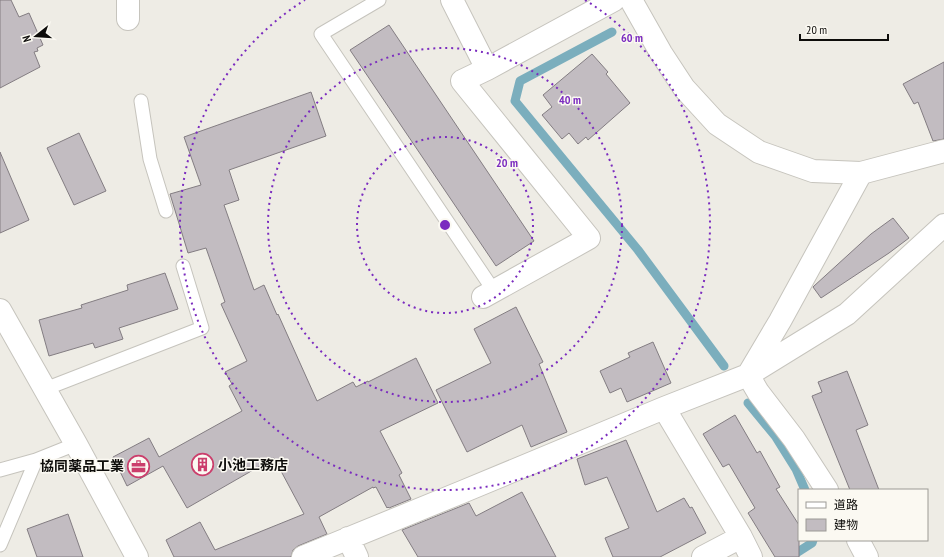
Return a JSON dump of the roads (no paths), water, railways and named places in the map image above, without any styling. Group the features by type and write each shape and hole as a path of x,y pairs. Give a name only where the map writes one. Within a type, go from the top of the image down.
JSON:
{"street":[{"path":"452,0 487,69"},
{"path":"488,294 589,238 462,81 614,0"},
{"path":"631,0 661,53 684,88 717,124 759,152 813,171 862,173 944,151"},
{"path":"748,375 780,321 862,173"},
{"path":"303,557 352,548 462,492 664,408 748,375 847,314 944,225"},
{"path":"0,310 76,444 137,557"},
{"path":"748,375 758,392 794,438 826,489"},
{"path":"664,408 741,537 751,557"},
{"path":"703,557 741,537"},
{"path":"859,541 867,557"}],"lane":[{"path":"379,0 321,34 488,294"},
{"path":"141,101 150,159 166,211"},
{"path":"45,389 202,328 183,266"},
{"path":"0,470 36,460 76,444"},
{"path":"0,545 36,460"}],"waterway":[{"path":"612,32 520,81 515,101 638,250 724,366"},
{"path":"748,403 776,437 796,469 805,489"},
{"path":"790,557 812,543 813,541"}],"place":[{"name":"小池工務店","path":"203,465"},
{"name":"協同薬品工業","path":"139,466"}]}
